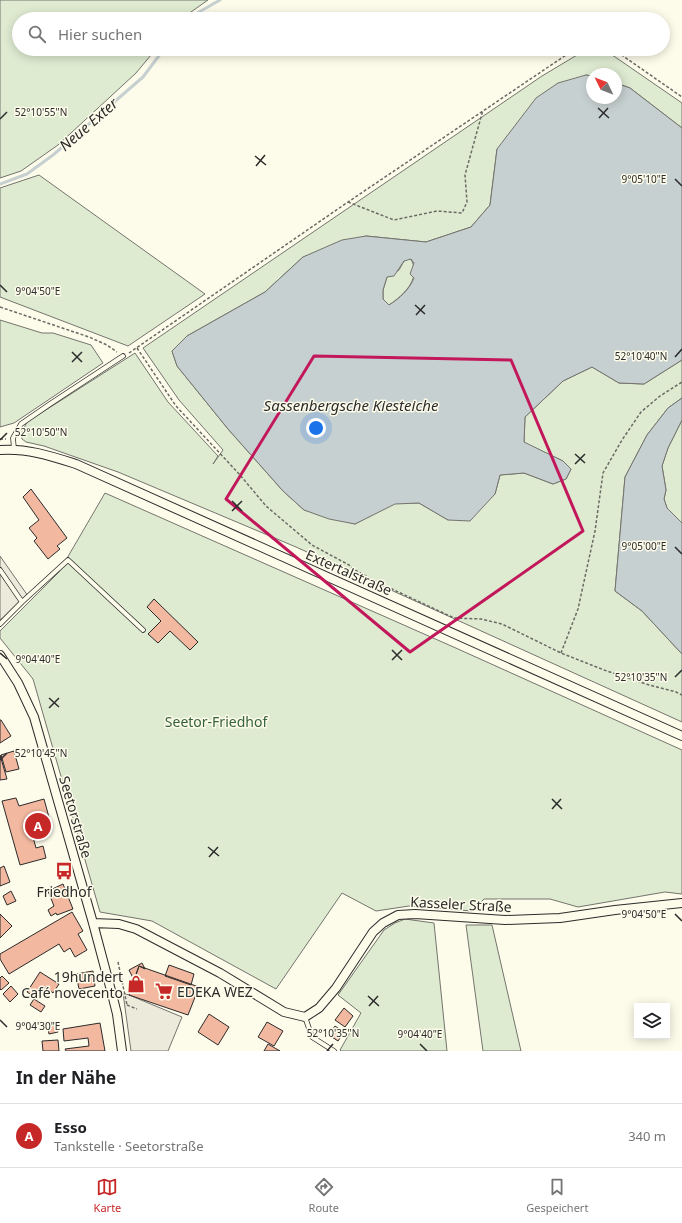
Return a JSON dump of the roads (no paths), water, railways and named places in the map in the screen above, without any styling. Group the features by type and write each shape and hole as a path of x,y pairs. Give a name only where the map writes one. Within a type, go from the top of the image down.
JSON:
{"street":[{"name":"Extertalstraße","path":"0,450 14,449 46,454 76,464 682,736"},
{"name":"Seetorstraße","path":"0,655 18,683 34,717 93,923 117,1014 122,1051"},
{"name":"Kasseler Straße","path":"305,1017 320,1008 336,988 373,932 383,923 398,915 416,914 505,920 560,918 615,910 682,903"},
{"path":"93,923 119,924 136,928 220,973 284,1012 305,1017"}],"lane":[{"path":"14,449 13,438 21,424 123,356"},
{"path":"0,623 68,560 143,630"},
{"path":"0,570 22,602"},
{"path":"305,1017 312,1037 334,1051"}],"water":[{"name":"Sassenbergsche Kiesteiche","path":"586,75 586,104 622,104 622,85 630,88 682,128 682,360 644,384 619,383 592,367 563,381 525,417 524,442 563,461 571,469 566,479 553,484 524,473 500,475 495,494 470,521 448,520 419,503 395,504 355,524 329,519 304,510 283,491 228,429 177,366 172,351 187,336 265,292 303,257 342,240 366,236 426,242 471,227 490,205 497,149 536,98 558,83","holes":["411,259 414,263 410,274 414,278 410,286 397,300 389,305 383,299 383,290 387,277 394,276 404,261"]},
{"path":"682,398 682,420 668,448 662,466 666,490 664,499 667,508 682,523 682,654 642,611 615,591 625,477 647,435 668,408"}],"waterway":[{"name":"Neue Exter","path":"199,12 220,0"},
{"name":"Neue Exter","path":"0,184 27,174 53,155 143,77 159,56"}],"place":[{"name":"Esso","path":"38,826"},
{"name":"Friedhof","path":"64,871"},
{"name":"19hundert Café novecento","path":"136,984"},
{"name":"EDEKA WEZ","path":"164,991"}],"park label":[{"name":"Seetor-Friedhof","path":"216,721"}]}
